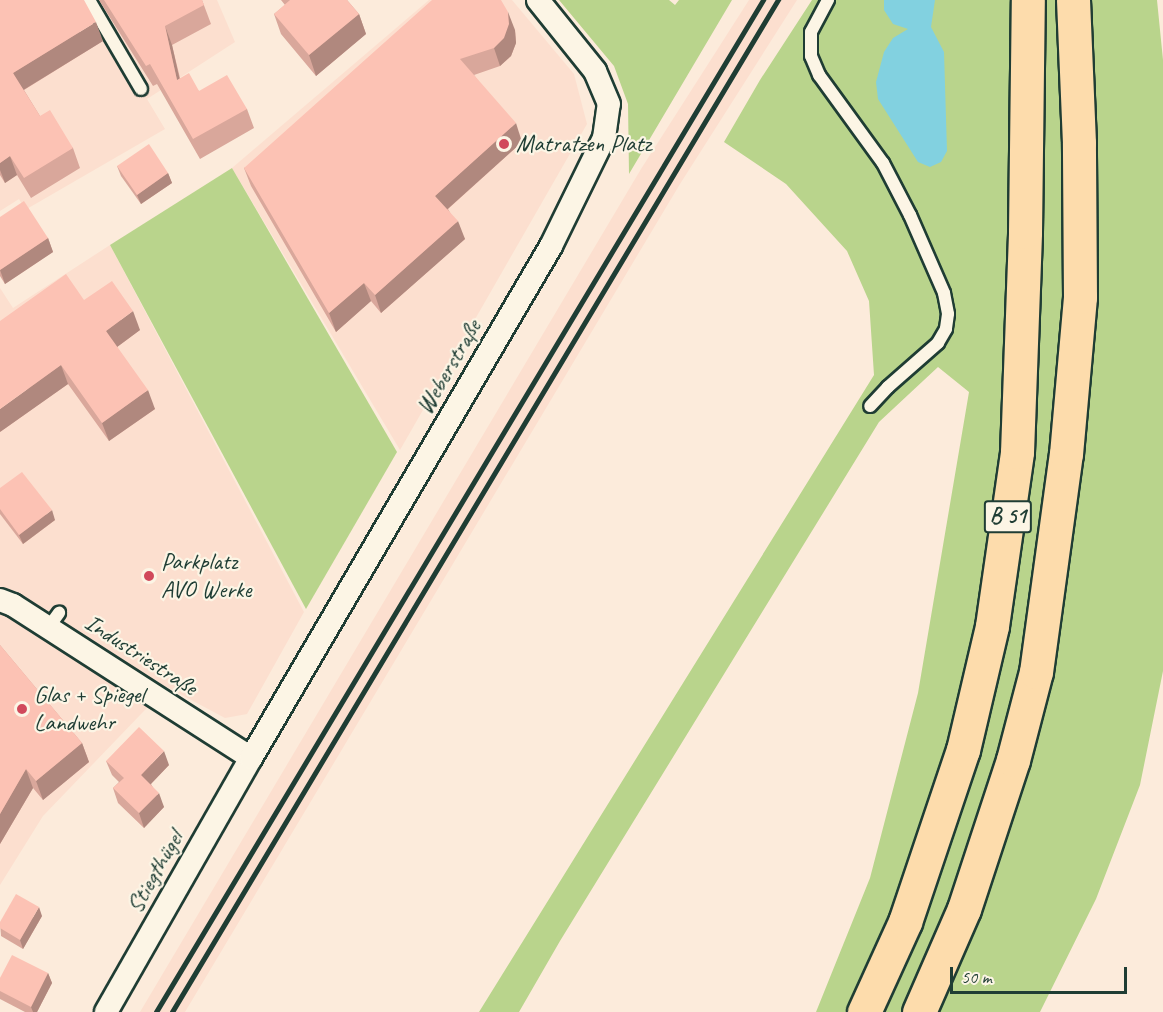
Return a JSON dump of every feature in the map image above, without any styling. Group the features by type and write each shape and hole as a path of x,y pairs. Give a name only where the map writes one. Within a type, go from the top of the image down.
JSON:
{"highway":[{"name":"B 51","path":"864,1012 904,922 963,750 992,626 1017,452 1025,232 1028,0"},
{"name":"B 51","path":"919,1012 964,909 1013,760 1036,672 1066,454 1080,297 1079,143 1073,0"}],"street":[{"name":"Weberstraße","path":"251,758 551,246 604,138 609,104 595,70 538,0"},
{"name":"Industriestraße","path":"0,600 54,621 251,758"},
{"name":"Stiegthügel","path":"106,1012 251,758"}],"lane":[{"path":"88,0 141,89"},
{"path":"828,0 811,32 811,56 819,75 837,87 883,163 910,215 944,293 948,314 946,329 938,343 870,406"}],"shaded area":[{"path":"0,0 217,0 235,42 147,99 165,129 25,210 19,199 0,211"},
{"path":"429,0 512,0 574,74 587,124 400,450 232,168"},
{"path":"749,0 797,0 680,184 185,1012 140,1012 641,169"},
{"path":"110,245 304,612 247,714 225,718 167,687 43,816 0,885 0,288 13,308"}],"green space":[{"path":"559,0 669,0 675,5 679,0 732,0 629,174 628,104 614,66"},
{"path":"812,0 1157,0 1163,60 1163,671 1140,785 1096,899 1040,1012 816,1012 870,878 918,693 969,392 938,367 879,422 560,941 519,1012 479,1012 874,375 869,301 847,251 786,184 724,142 760,80"},
{"path":"232,168 397,452 306,609 110,245"}],"water":[{"path":"884,0 935,0 931,27 944,52 947,151 941,162 930,167 918,162 878,99 876,82 884,52 893,38 908,29 893,24 884,10"}],"building":[{"path":"0,0 84,0 96,22 13,73 40,116 50,110 73,148 24,178 10,156 0,163"},
{"path":"104,0 202,0 204,5 165,26 177,80 189,73 199,91 227,75 247,109 193,139 150,64 146,66"},
{"path":"290,0 347,0 359,14 309,55 274,14"},
{"path":"432,0 501,0 508,12 509,24 504,38 494,48 460,59 516,123 435,196 458,221 375,295 364,283 329,313 244,168"},
{"path":"149,144 168,173 137,195 117,166"},
{"path":"24,201 48,238 0,270 0,217"},
{"path":"66,274 84,300 112,281 133,311 106,331 148,390 102,423 61,365 0,409 0,321"},
{"path":"22,472 52,510 19,535 0,509 0,488"},
{"name":"Glas + Spiegel Landwehr","path":"0,645 82,743 36,781 26,769 0,814"},
{"path":"139,727 164,751 141,775 159,793 139,813 113,788 124,778 106,761"},
{"path":"16,894 39,907 20,940 0,928 0,922"},
{"path":"12,955 48,973 31,1007 0,991 0,978"}],"railway":[{"path":"156,1012 763,0"},
{"path":"172,1012 778,0"}],"place":[{"name":"Matratzen Platz","path":"504,144"},
{"name":"Parkplatz AVO Werke","path":"149,576"},
{"name":"Glas + Spiegel Landwehr","path":"22,709"}]}
